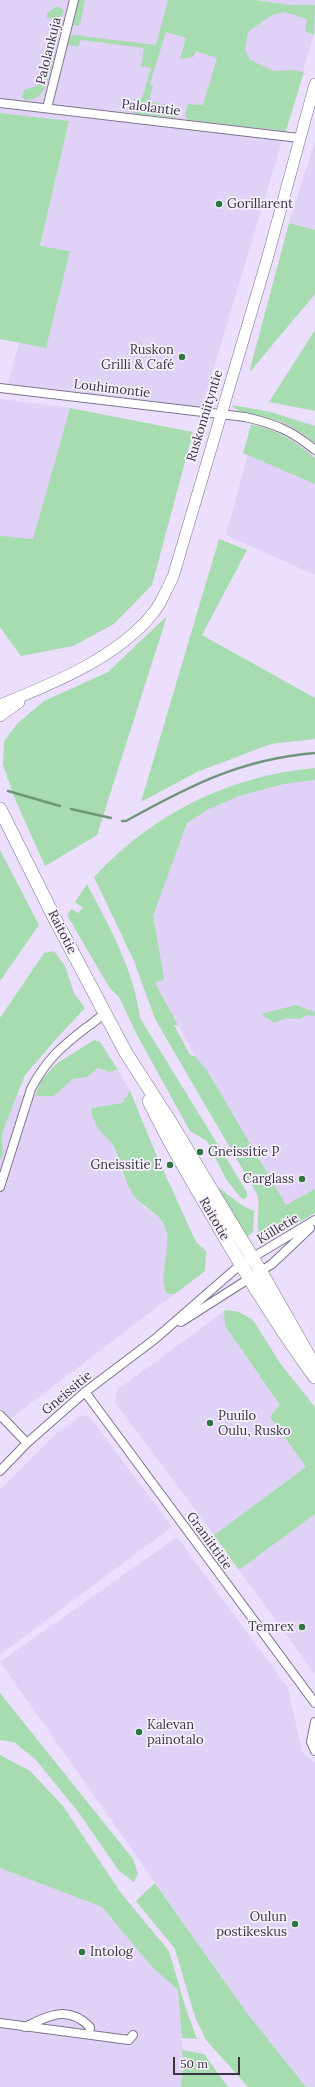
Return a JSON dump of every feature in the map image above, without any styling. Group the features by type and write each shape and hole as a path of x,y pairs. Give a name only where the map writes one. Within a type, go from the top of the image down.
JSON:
{"main road":[{"name":"Raitotie","path":"0,809 104,1014 126,1053 171,1123 252,1257 315,1367"},
{"name":"Raitotie","path":"126,1053 161,1126 240,1265 295,1350 315,1377"}],"street":[{"name":"Palolankuja","path":"47,108 74,0"},
{"name":"Ruskonniityntie","path":"0,705 83,668 119,645 155,612 173,577 220,414 266,263 315,84"},
{"name":"Palolantie","path":"0,103 299,138"},
{"name":"Louhimontie","path":"0,388 245,417 274,424 287,430 315,450"},
{"name":"Ruskonniityntie","path":"0,716 32,691"},
{"path":"0,1187 31,1089 37,1077 49,1060 66,1043 104,1014"},
{"name":"Kiilletie","path":"240,1265 252,1257 269,1249 315,1220"},
{"name":"Kiilletie","path":"249,1279 272,1264 315,1224"},
{"name":"Gneissitie","path":"0,1470 27,1443 85,1392 155,1339 240,1265"},
{"name":"Gneissitie","path":"155,1339 249,1279"},
{"name":"Graniittitie","path":"85,1392 315,1703"},
{"path":"0,1415 27,1443"},
{"path":"315,1722 311,1742 315,1751"},
{"path":"25,2027 43,2018 64,2013 82,2019 90,2026 89,2034"},
{"path":"0,2023 129,2040 133,2035"}],"shaded area":[{"path":"0,0 315,0 315,31 202,407 8,384 19,342 46,348 70,251 40,247 69,121 0,113"},
{"path":"315,141 315,230 289,223"},
{"path":"0,399 70,408 33,540 0,536"},
{"path":"248,454 315,484 315,575 226,535"},
{"path":"315,780 315,1204 292,1221 195,1056 104,889 168,874 187,823 209,809 239,796 284,784"},
{"path":"98,1068 109,1072 118,1070 130,1091 122,1103 92,1108 93,1117 100,1132 107,1136 114,1148 124,1177 143,1206 158,1217 164,1226 168,1246 164,1287 167,1294 175,1294 11,1418 0,1408 0,1159 3,1156 2,1133 17,1095 54,1096 73,1079 87,1077"},
{"path":"224,1311 225,1326 280,1405 270,1417 306,1467 214,1535 115,1403 117,1390"},
{"path":"82,1415 90,1417 172,1527 0,1655 0,1490 57,1433"},
{"path":"315,1514 315,1674 239,1570"},
{"path":"177,1537 288,1688 302,1752 315,1763 315,2087 306,2087 247,2013 0,1662"},
{"path":"0,1868 102,1907 153,1968 178,1990 184,2062 181,2087 0,2087"}],"green space":[{"path":"76,0 85,0 80,24 77,26 70,23"},
{"path":"168,0 254,0 291,5 315,5 314,35 305,31 307,19 285,12 272,15 248,32 245,50 250,60 274,71 294,70 304,72 286,131 188,120 185,115 188,104 203,105 217,58 196,51 193,57 180,59 186,38 166,32 150,84 153,86 149,101 178,108 175,118 133,113 134,99 142,98 151,68 141,66 144,48 81,40 78,47 66,44 67,39 74,35 156,45"},
{"path":"57,6 64,10 61,19 46,18 47,13"},
{"path":"53,30 57,31 58,34 52,67 46,84 39,96 25,100 22,97 24,90 39,85"},
{"path":"0,113 69,121 40,246 70,251 46,348 0,339"},
{"path":"289,223 315,230 315,294 249,373"},
{"path":"315,330 315,411 269,402"},
{"path":"232,405 271,412 315,426 315,443 284,423 241,412"},
{"path":"70,408 193,432 152,585 114,624 73,646 21,656 0,627 0,536 33,539"},
{"path":"251,425 269,429 285,437 315,458 315,484 243,453"},
{"path":"219,539 247,550 202,635 315,698 315,739 271,744 197,772 141,802"},
{"path":"167,616 97,835 45,866 15,799 3,765 4,741 18,723 44,701 108,672"},
{"path":"315,768 315,780 284,784 239,796 209,809 187,823 153,916 164,978 163,980 155,983 178,1025 174,1025 190,1055 195,1056 208,1072 286,1205 315,1189 315,1213 264,1243 260,1237 258,1225 259,1207 257,1194 155,1019 134,961 94,877 117,854 142,834 167,816 194,802 223,789 252,779 283,772"},
{"path":"0,850 39,925 0,981"},
{"path":"87,884 120,949 137,1000 140,1018 247,1192 247,1197 244,1199 241,1198 226,1179 207,1141 190,1131 137,1035 119,997 109,987 67,915 72,909 78,913 83,908 75,902"},
{"path":"54,951 65,966 74,993 85,1008 25,1075 2,1133 3,1156 0,1159 0,1018 44,953"},
{"path":"296,1005 315,1012 315,1016 307,1015 300,1019 287,1018 274,1023 261,1014"},
{"path":"94,1040 100,1042 118,1070 109,1072 98,1068 87,1077 73,1079 54,1096 35,1096 41,1081 56,1064"},
{"path":"130,1091 156,1154 196,1242 206,1251 205,1271 175,1294 167,1294 164,1286 167,1233 164,1225 157,1216 135,1198 126,1181 114,1147 99,1130 91,1112 92,1108 122,1103"},
{"path":"218,1187 243,1206 254,1211 253,1232 248,1236 239,1228"},
{"path":"224,1311 239,1312 253,1320 280,1363 315,1407 315,1514 239,1570 214,1535 306,1467 270,1417 280,1405 225,1326"},
{"path":"0,1693 133,1859 138,1874 134,1882 119,1871 79,1813 36,1760 14,1742 0,1740"},
{"path":"0,1755 30,1771 63,1806 121,1893 169,1951 186,2009 197,2039 182,2038 178,1990 153,1968 102,1907 0,1868"},
{"path":"155,1883 247,2013 306,2087 248,2087 206,2040 195,2017 175,1949 136,1901"},
{"path":"182,2050 204,2054 228,2087 181,2087 184,2062"}],"waterway":[{"path":"122,821 126,821 172,796 216,776 263,761 315,753"},
{"path":"8,791 60,806"},
{"path":"71,809 111,818"}],"place":[{"name":"Gorillarent","path":"219,204"},
{"name":"Ruskon Grilli & Café","path":"182,357"},
{"name":"Gneissitie P","path":"200,1152"},
{"name":"Gneissitie E","path":"170,1165"},
{"name":"Carglass","path":"302,1179"},
{"name":"Puuilo Oulu, Rusko","path":"210,1423"},
{"name":"Temrex","path":"302,1627"},
{"name":"Kalevan painotalo","path":"139,1732"},
{"name":"Oulun postikeskus","path":"295,1924"},
{"name":"Intolog","path":"82,1952"}]}
